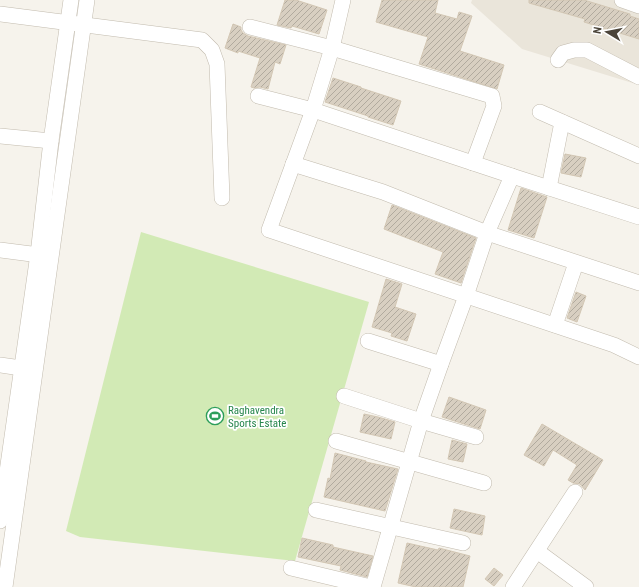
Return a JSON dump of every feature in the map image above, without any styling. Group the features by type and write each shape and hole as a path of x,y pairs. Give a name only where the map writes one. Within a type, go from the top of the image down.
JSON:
{"street":[{"path":"5,587 9,477 21,368 45,255 51,141 71,0"},
{"path":"0,521 9,477 87,0"},
{"path":"343,0 332,48 314,110 269,230 614,345 639,357"},
{"path":"622,0 639,6"},
{"path":"0,14 202,40 212,50 217,64 222,198"},
{"path":"250,27 332,48 492,96 494,106 473,163"},
{"path":"558,60 562,53 574,50 587,50 639,77"},
{"path":"258,96 314,110 639,217"},
{"path":"540,112 639,156"},
{"path":"549,188 562,122"},
{"path":"0,136 51,141"},
{"path":"293,164 383,192 487,233 639,284"},
{"path":"291,568 372,587 421,421 487,233 512,176"},
{"path":"0,250 45,255"},
{"path":"555,325 576,263"},
{"path":"368,341 441,364"},
{"path":"0,364 21,368"},
{"path":"344,396 476,437"},
{"path":"336,441 484,483"},
{"path":"513,587 576,492"},
{"path":"316,510 463,543"},
{"path":"537,551 586,587"}],"shaded area":[{"path":"472,0 639,0 639,85 522,49 471,3"}],"green space":[{"name":"Raghavendra Sports Estate","path":"141,232 369,302 295,561 80,537 66,531"}],"building":[{"path":"285,0 296,0 327,10 319,34 292,26 291,28 277,25"},
{"path":"382,0 438,0 435,13 457,19 459,12 472,16 460,51 504,65 497,89 419,64 428,37 376,22"},
{"path":"529,0 584,0 630,14 630,16 639,19 639,39 584,22 585,19 529,3"},
{"path":"233,24 241,27 243,33 248,36 286,45 280,64 275,62 268,89 251,87 260,58 238,51 238,53 225,48"},
{"path":"333,78 401,101 393,125 325,102"},
{"path":"565,154 586,158 581,177 561,173"},
{"path":"521,188 547,197 534,238 508,230"},
{"path":"392,205 476,238 461,283 435,274 443,252 384,229"},
{"path":"386,279 402,284 395,307 416,314 407,341 391,336 392,333 372,327"},
{"path":"576,292 586,296 577,322 567,318"},
{"path":"449,397 486,410 480,429 442,417"},
{"path":"364,414 395,422 391,439 360,432"},
{"path":"542,424 603,460 585,490 580,484 573,483 568,480 577,465 553,450 544,466 524,455"},
{"path":"452,440 467,444 463,462 448,459"},
{"path":"335,453 398,469 385,511 324,497 328,478 330,479"},
{"path":"454,509 485,516 482,535 450,528"},
{"path":"302,538 373,556 367,577 340,570 341,566 298,557"},
{"path":"407,543 438,550 439,548 470,556 463,587 416,587 398,583"},
{"path":"494,568 503,575 494,586 485,579"}],"place":[{"name":"Raghavendra Sports Estate","path":"215,416"}]}
